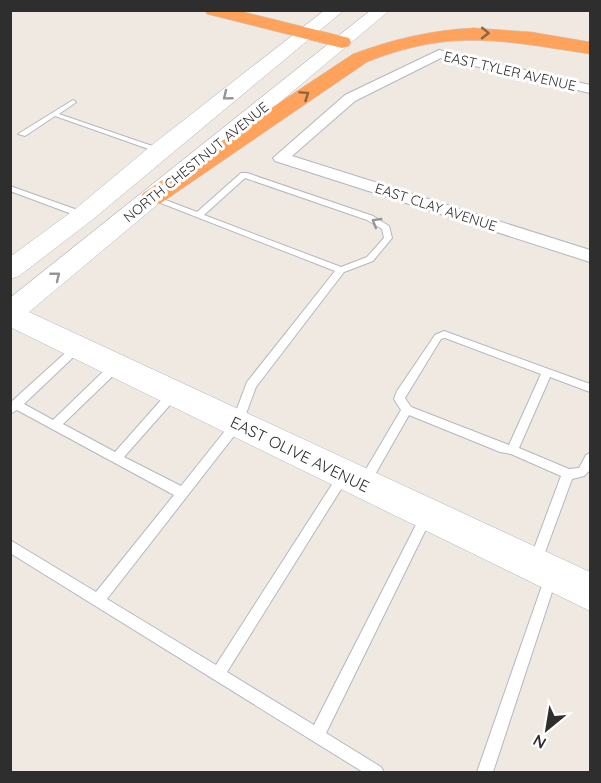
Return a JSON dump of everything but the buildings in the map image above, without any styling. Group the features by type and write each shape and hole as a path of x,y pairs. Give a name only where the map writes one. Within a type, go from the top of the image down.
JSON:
{"highway":[{"path":"213,10 342,42"},
{"path":"152,198 360,58 387,46 421,37 487,33 536,38 591,48"}],"main road":[{"name":"NORTH CHESTNUT AVENUE","path":"10,270 84,215 160,150 336,10"},
{"name":"NORTH CHESTNUT AVENUE","path":"10,314 382,10"},
{"name":"EAST OLIVE AVENUE","path":"10,314 591,592"}],"street":[{"name":"EAST TYLER AVENUE","path":"280,158 350,98 439,54 591,89"},
{"name":"EAST CLAY AVENUE","path":"280,158 591,256"}],"lane":[{"path":"22,134 73,102"},
{"path":"54,114 160,150"},
{"path":"98,600 237,424 252,385 341,270 370,259 388,238 386,228 370,218 244,176 198,216"},
{"path":"10,188 84,215"},
{"path":"152,198 341,270"},
{"path":"591,388 444,334 438,337 399,399 407,410 568,474 581,474 591,458"},
{"path":"78,348 13,408 55,425 182,493"},
{"path":"55,425 116,366"},
{"path":"512,450 547,372"},
{"path":"116,458 173,393"},
{"path":"218,674 354,479 407,410"},
{"path":"484,772 543,570 568,474"},
{"path":"317,735 428,515"},
{"path":"10,546 376,772"}]}
